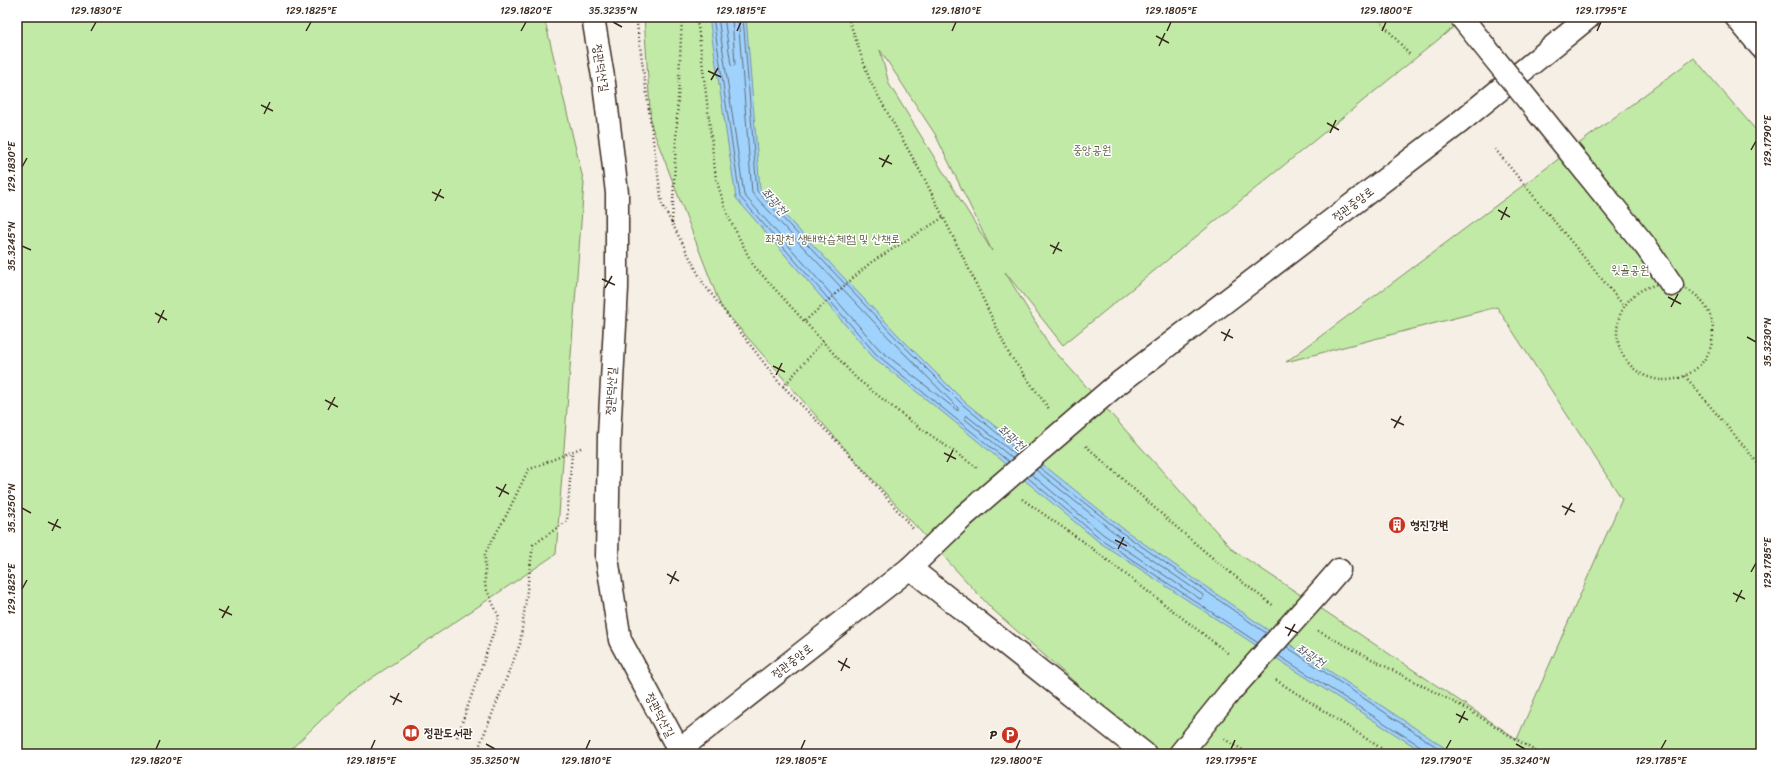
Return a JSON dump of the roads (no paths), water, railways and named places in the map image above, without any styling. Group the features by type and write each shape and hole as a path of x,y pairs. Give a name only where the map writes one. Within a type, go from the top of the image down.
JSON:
{"street":[{"name":"정관덕산길","path":"593,17 604,83 617,193 617,288 609,436 607,558 620,640 678,753"},
{"path":"1461,17 1647,248 1672,285"},
{"name":"정관중앙로","path":"678,753 910,568 964,516 1115,386 1460,122 1589,17"},
{"path":"1736,17 1761,47"},
{"path":"910,568 1145,754"},
{"path":"1180,754 1230,692 1333,578"}],"water":[{"path":"709,17 746,17 760,189 899,336 966,403 1126,531 1265,628 1454,754 1426,754 1254,644 1099,542 951,419 873,357 736,198"}],"place":[{"name":"형진강변","path":"1397,525"},
{"name":"정관도서관","path":"411,733"},
{"name":"P","path":"1010,735"}],"park label":[{"name":"중앙공원","path":"1092,150"},
{"name":"좌광천 생태학습체험 및 산책로","path":"833,239"},
{"name":"윗골공원","path":"1630,270"}],"water label":[{"name":"좌광천","path":"775,201"},
{"name":"좌광천","path":"1012,437"},
{"name":"좌광천","path":"1311,655"}]}
